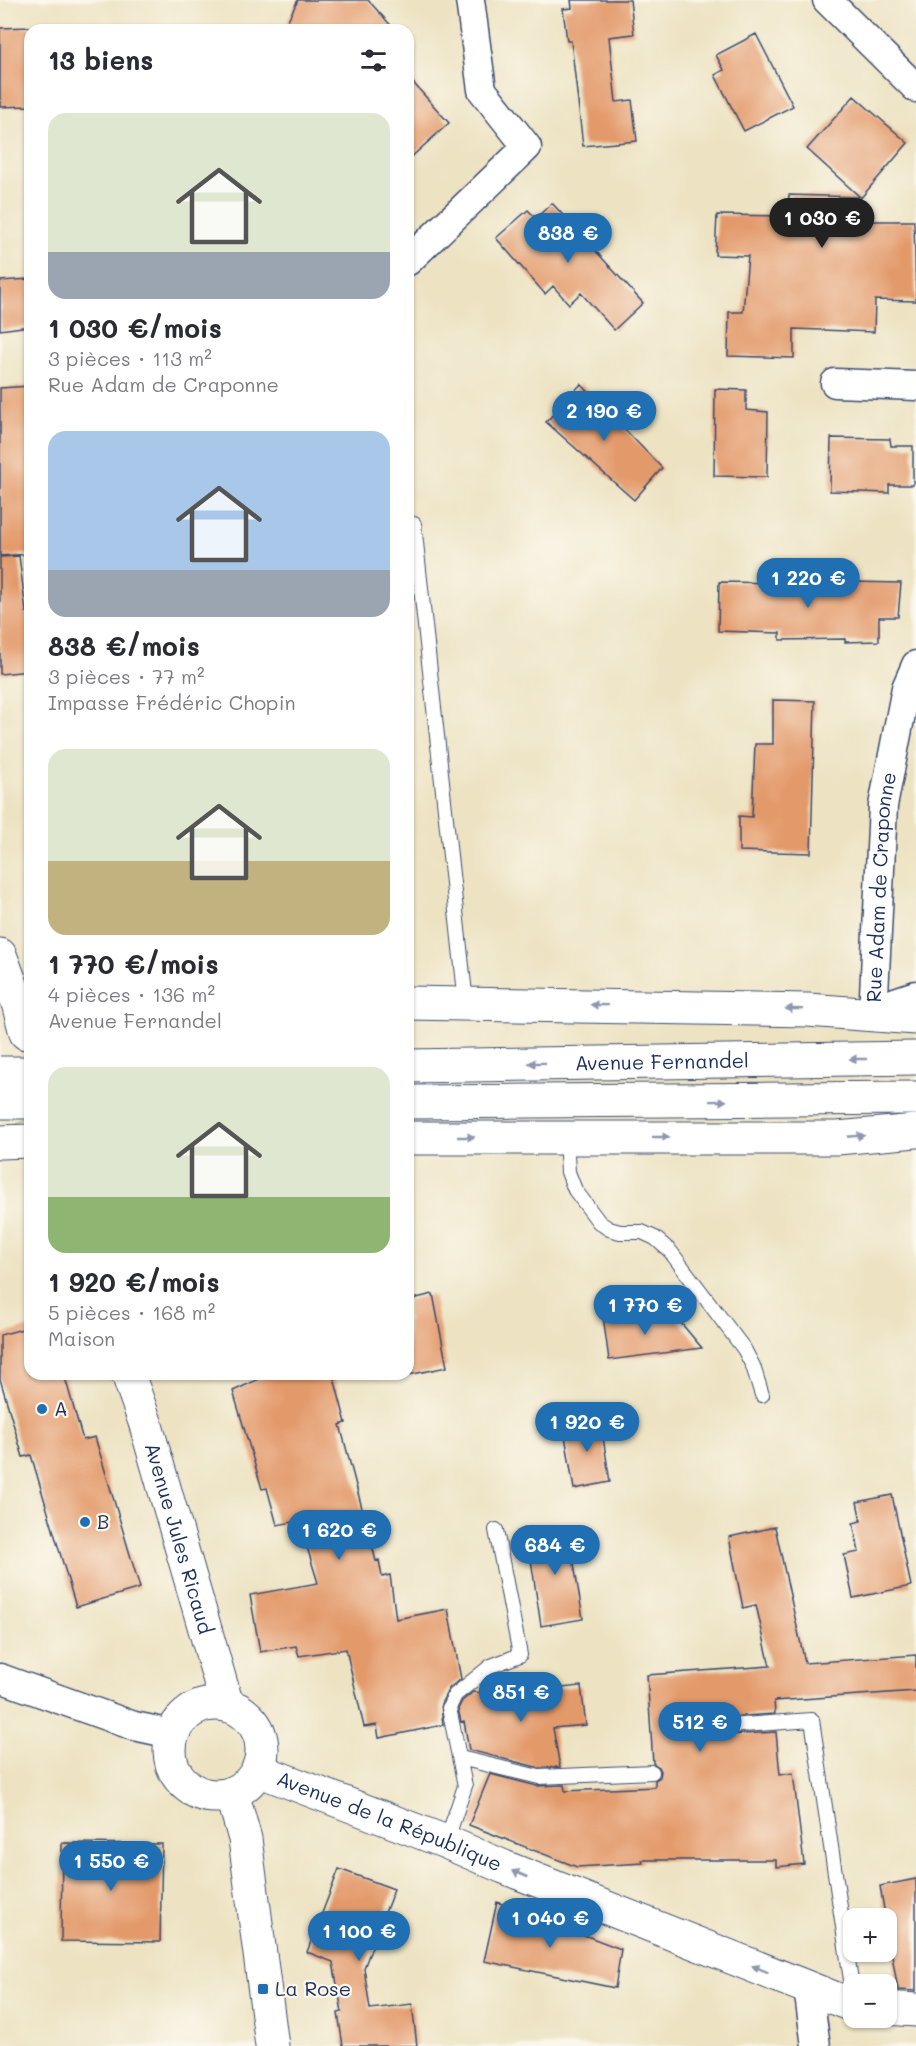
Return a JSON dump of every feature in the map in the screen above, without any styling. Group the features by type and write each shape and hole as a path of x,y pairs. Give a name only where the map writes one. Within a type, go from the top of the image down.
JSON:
{"main road":[{"path":"0,955 19,1011"},
{"path":"414,1003 808,1010 916,1018"},
{"name":"Avenue Fernandel","path":"414,1066 916,1058"},
{"path":"0,1073 24,1073"},
{"name":"Avenue Fernandel","path":"414,1102 916,1098"},
{"path":"414,1138 837,1138 916,1131"},
{"name":"Avenue Jules Ricaud","path":"130,1380 145,1422 227,1704"},
{"path":"210,1704 227,1704 242,1711 254,1722 262,1746 258,1770 247,1784 232,1793 214,1796 197,1792 183,1782 173,1768 169,1751 172,1734 180,1719 194,1708 210,1704"},
{"name":"Avenue de la République","path":"258,1770 446,1842 843,2002"},
{"path":"232,1793 245,1839 272,2046"},
{"path":"897,2009 916,2010"}],"street":[{"path":"414,255 527,147 482,90 470,0"},
{"path":"827,0 916,87"},
{"path":"835,383 916,386"},
{"name":"Rue Adam de Craponne","path":"873,1016 883,806 913,680"},
{"path":"873,1016 895,1002 916,995"},
{"path":"0,1678 134,1726 172,1734"},
{"path":"808,1988 816,2046"}],"lane":[{"path":"414,524 465,1003"},
{"path":"566,1137 568,1172 575,1190 592,1214 609,1229 620,1232 642,1232 655,1238 670,1251 744,1349 753,1366 762,1395"},
{"path":"446,1842 465,1786 449,1708 455,1695 491,1666 520,1655 496,1530"},
{"path":"729,1725 812,1720 850,1974"},
{"path":"459,1758 539,1777 652,1772"}],"building":[{"path":"298,0 368,0 390,24 291,24 287,22"},
{"path":"571,0 630,0 634,34 609,37 616,102 632,100 637,141 583,146 571,41 567,41 563,9 572,8"},
{"path":"24,27 24,106 0,107 0,28"},
{"path":"756,34 793,106 744,131 715,75 724,70 716,55"},
{"path":"414,84 449,123 414,155"},
{"path":"854,96 908,143 841,221 914,221 916,301 875,300 874,332 794,329 794,358 728,356 729,312 743,312 748,256 715,255 717,215 787,216 789,195 860,197 807,149"},
{"path":"552,203 643,303 614,330 581,293 569,304 553,286 545,294 496,238 528,210 536,218"},
{"path":"24,279 24,327 0,330 0,281"},
{"path":"581,384 662,468 634,500 546,422"},
{"path":"24,386 24,554 0,556 0,388"},
{"path":"715,389 746,390 746,410 768,412 767,477 714,476"},
{"path":"831,438 890,439 891,446 913,446 913,485 889,485 889,493 830,491"},
{"path":"19,556 24,596 24,672 0,674 0,557"},
{"path":"799,581 901,583 898,617 879,617 879,641 780,640 780,633 718,631 719,582 798,583"},
{"path":"773,700 815,701 811,853 739,851 739,816 752,817 755,744 773,744"},
{"path":"433,1294 447,1367 414,1374 414,1299"},
{"path":"637,1312 639,1322 676,1317 702,1348 609,1360 603,1316"},
{"name":"B","path":"24,1329 24,1380 66,1380 83,1440 95,1437 140,1588 76,1607 31,1455 23,1457 0,1379 0,1335"},
{"path":"257,1380 335,1380 346,1423 340,1425 376,1561 379,1560 382,1577 390,1575 396,1619 448,1609 461,1679 449,1688 441,1704 443,1725 379,1738 377,1725 364,1727 346,1649 299,1656 296,1646 260,1652 250,1595 318,1583 299,1521 277,1525 267,1488 262,1489 233,1391"},
{"path":"600,1418 610,1482 574,1489 563,1424"},
{"path":"892,1495 911,1586 853,1598 844,1555 859,1552 853,1523 861,1521 857,1502"},
{"path":"568,1527 583,1619 541,1626 527,1533"},
{"path":"775,1527 805,1663 916,1655 916,1691 774,1701 775,1714 728,1717 721,1722 721,1731 729,1735 776,1732 780,1775 793,1773 804,1864 776,1867 776,1860 642,1860 643,1863 577,1867 469,1825 490,1774 537,1786 564,1785 565,1791 655,1787 655,1780 660,1777 661,1771 653,1763 647,1675 770,1666 756,1605 743,1608 729,1537"},
{"path":"581,1686 586,1725 553,1728 560,1767 540,1768 469,1750 464,1721 461,1722 458,1709 462,1701 473,1692 501,1694"},
{"path":"62,1843 162,1844 160,1942 61,1941"},
{"path":"339,1869 394,1889 364,1968 370,2009 412,2004 417,2046 343,2046 338,2013 342,2012 333,1962 307,1952"},
{"path":"916,1879 916,1991 898,1990 893,1962 897,1962 897,1908 884,1908 880,1886"},
{"path":"497,1902 621,1949 615,1988 484,1961"}],"tunnel":[{"path":"5,1075 22,1123"}],"place":[{"name":"A","path":"42,1409"},
{"name":"B","path":"85,1522"},
{"name":"La Rose","path":"263,1989"}]}
